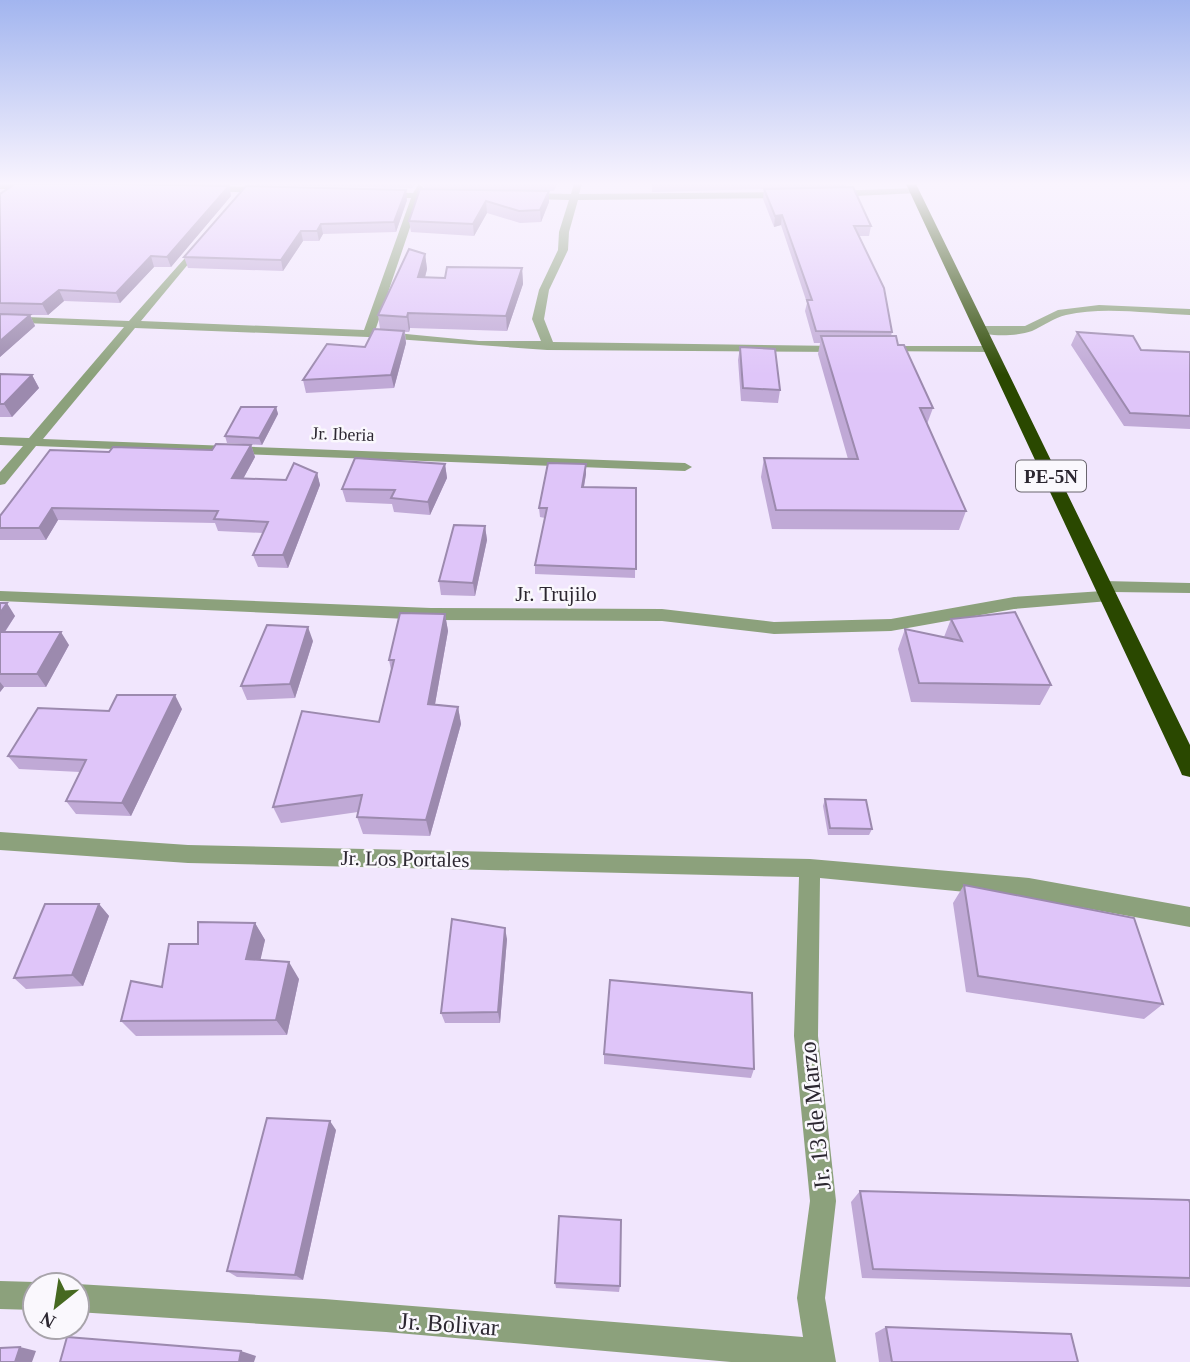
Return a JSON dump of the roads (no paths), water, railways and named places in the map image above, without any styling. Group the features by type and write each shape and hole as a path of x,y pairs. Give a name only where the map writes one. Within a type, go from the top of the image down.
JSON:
{"highway":[{"name":"PE-5N","path":"941,248 1190,768"}],"street":[{"path":"0,481 197,248"},
{"path":"368,334 397,248"},
{"path":"547,346 547,339 538,319 542,300 563,248"},
{"path":"980,329 1027,329 1062,312 1099,308 1190,312"},
{"path":"0,319 368,334 479,344 853,349"},
{"path":"867,349 990,349"},
{"name":"Jr. Iberia","path":"0,441 685,467"},
{"name":"Jr. Trujilo","path":"0,596 431,614 662,615 774,628 891,625 1014,603 1106,591 1190,588"},
{"name":"Jr. Los Portales","path":"0,841 188,855 810,868 1029,888 1190,917"},
{"name":"Jr. 13 de Marzo","path":"810,868 806,1036 823,1201 811,1298 820,1358"},
{"path":"0,1295 21,1296"},
{"name":"Jr. Bolivar","path":"91,1299 184,1303 571,1334 820,1358"}]}
